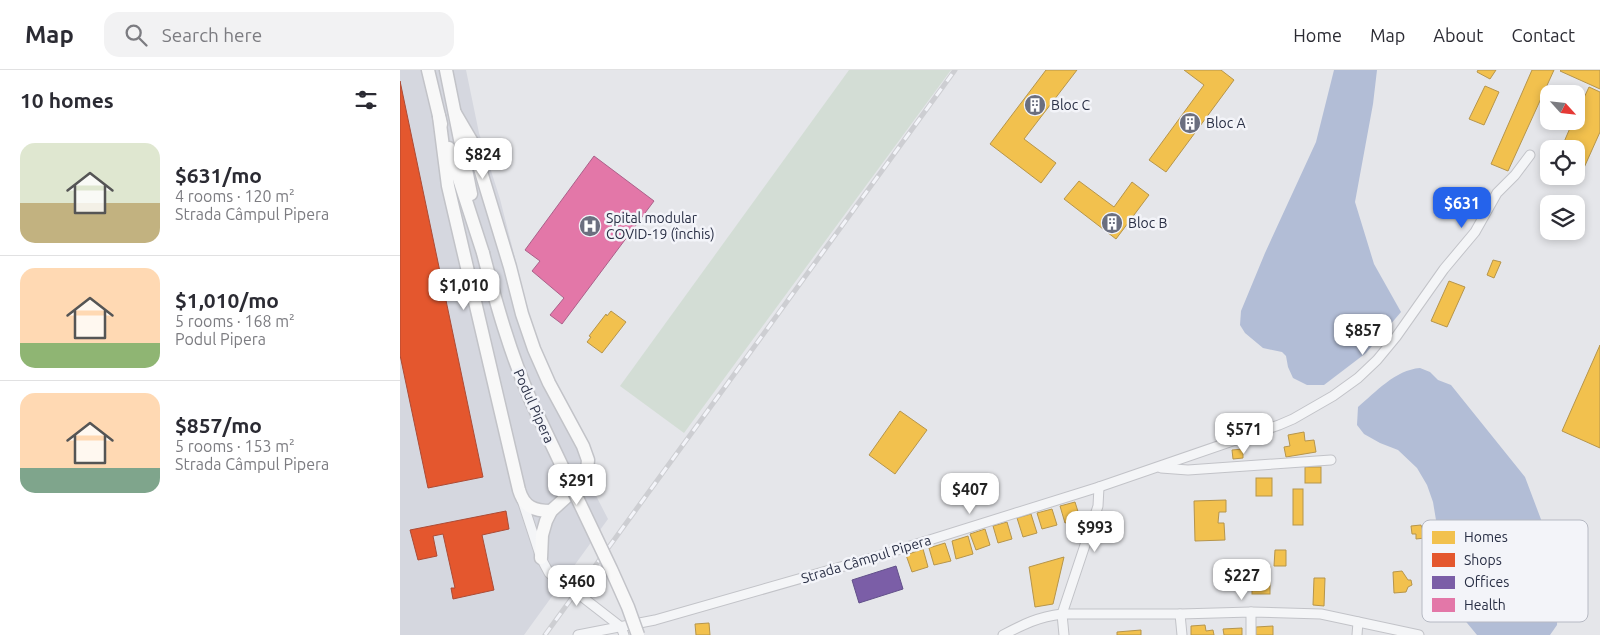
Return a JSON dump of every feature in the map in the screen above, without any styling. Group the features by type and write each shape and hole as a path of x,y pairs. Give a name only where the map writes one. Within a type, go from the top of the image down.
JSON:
{"main road":[{"path":"428,70 439,116 483,253"},
{"path":"446,70 483,253"},
{"path":"455,113 472,142 534,349 583,446 588,460 584,481 551,511 546,521 542,535 541,558"},
{"path":"439,116 448,186 522,499 525,504 534,509 551,511"},
{"name":"Podul Pipera","path":"483,253 502,322 519,373 611,569 638,635"}],"street":[{"name":"Strada Câmpul Pipera","path":"578,635 623,631 872,558 1099,487 1293,419 1358,378 1396,338 1444,270 1474,232 1498,193 1530,155"},
{"path":"1157,467 1188,470 1331,460"},
{"path":"1064,635 1062,614 1098,506 1099,487"},
{"path":"522,499 541,558 548,573 582,596 623,631"},
{"path":"1003,635 1026,622 1044,616 1062,614 1251,612 1321,614 1415,635"},
{"path":"1251,612 1251,635"},
{"path":"1180,614 1182,635"},
{"path":"1357,635 1358,622"}],"shaded area":[{"path":"400,70 466,70 479,133 500,199 535,337 546,361 590,484 608,519 524,635 400,635"},
{"path":"849,70 951,70 684,433 620,386"}],"water":[{"path":"1334,70 1377,70 1373,104 1355,202 1374,264 1401,312 1366,353 1324,385 1307,385 1293,378 1286,356 1282,352 1263,348 1245,333 1240,325 1241,311 1265,253 1316,142"},
{"path":"1420,368 1430,372 1438,380 1451,385 1525,477 1541,520 1436,520 1433,502 1427,485 1417,468 1398,450 1364,434 1357,425 1358,407 1394,377"},
{"path":"1466,622 1557,622 1550,635 1477,635"}],"building: Homes":[{"name":"Bloc C","path":"1046,70 1077,70 1024,139 1056,163 1041,183 990,144"},
{"name":"Bloc A","path":"1184,70 1221,70 1234,80 1166,172 1149,160 1204,85"},
{"path":"1478,70 1496,70 1490,79 1477,72"},
{"path":"1532,70 1554,70 1547,85 1540,85 1540,101 1508,171 1491,164"},
{"path":"1600,70 1600,89 1560,71"},
{"path":"1485,86 1499,92 1484,125 1469,119"},
{"path":"1589,87 1600,92 1600,132 1585,166 1585,140 1565,140 1569,130 1585,130 1585,96"},
{"name":"Bloc B","path":"1079,181 1114,207 1132,182 1149,195 1116,239 1064,199"},
{"path":"1493,260 1501,262 1494,278 1487,275"},
{"path":"1449,281 1465,287 1447,327 1431,321"},
{"path":"611,311 626,322 602,353 587,342 591,337 589,336 606,314 607,316"},
{"path":"1600,345 1600,448 1562,431"},
{"path":"900,411 927,430 895,474 869,455"},
{"path":"1304,432 1305,441 1314,440 1316,452 1286,457 1284,447 1290,446 1288,435"},
{"path":"1243,449 1243,458 1233,459 1232,450"},
{"path":"1305,467 1321,467 1321,483 1305,483"},
{"path":"1256,478 1272,478 1272,496 1256,496"},
{"path":"1293,489 1303,489 1303,525 1293,525"},
{"path":"1226,500 1226,512 1219,512 1218,523 1224,523 1225,540 1195,541 1194,501"},
{"path":"1075,502 1080,518 1065,523 1060,506"},
{"path":"1052,509 1057,525 1042,529 1037,513"},
{"path":"1031,514 1037,533 1023,537 1017,518"},
{"path":"1007,522 1012,539 998,543 993,526"},
{"path":"1421,525 1422,538 1416,539 1416,534 1412,534 1411,526"},
{"path":"985,529 990,545 976,550 970,534"},
{"path":"968,536 973,554 956,559 952,541"},
{"path":"945,543 951,561 934,565 929,548"},
{"path":"923,549 928,567 912,572 906,555"},
{"path":"1275,550 1286,550 1286,566 1274,566"},
{"path":"1064,557 1053,604 1035,607 1029,567"},
{"path":"1252,567 1270,567 1270,594 1252,594"},
{"path":"1402,571 1408,580 1411,580 1412,585 1408,587 1406,592 1394,593 1393,572"},
{"path":"1314,578 1325,578 1324,606 1313,605"},
{"path":"709,623 710,635 696,635 695,624"},
{"path":"1205,625 1206,631 1213,630 1214,635 1191,635 1191,626"},
{"path":"1273,626 1273,635 1256,635 1256,627"},
{"path":"1242,628 1242,635 1224,635 1223,629"},
{"path":"1141,630 1141,635 1117,635 1117,632"}],"building: Shops":[{"path":"400,81 483,477 428,488 400,355"},
{"path":"506,511 509,529 482,535 494,590 453,599 451,588 455,588 443,534 433,536 437,556 418,560 410,530"}],"building: Offices":[{"path":"896,566 903,589 859,603 852,580"}],"building: Health":[{"name":"Spital modular COVID-19 (închis)","path":"594,156 654,201 562,324 550,315 564,298 532,271 540,261 525,250"}],"railway":[{"path":"545,635 955,70"}],"place":[{"name":"Bloc C","path":"1035,105"},
{"name":"Bloc A","path":"1190,123"},
{"name":"Bloc B","path":"1112,223"},
{"name":"Spital modular COVID-19 (închis)","path":"590,226"}]}
